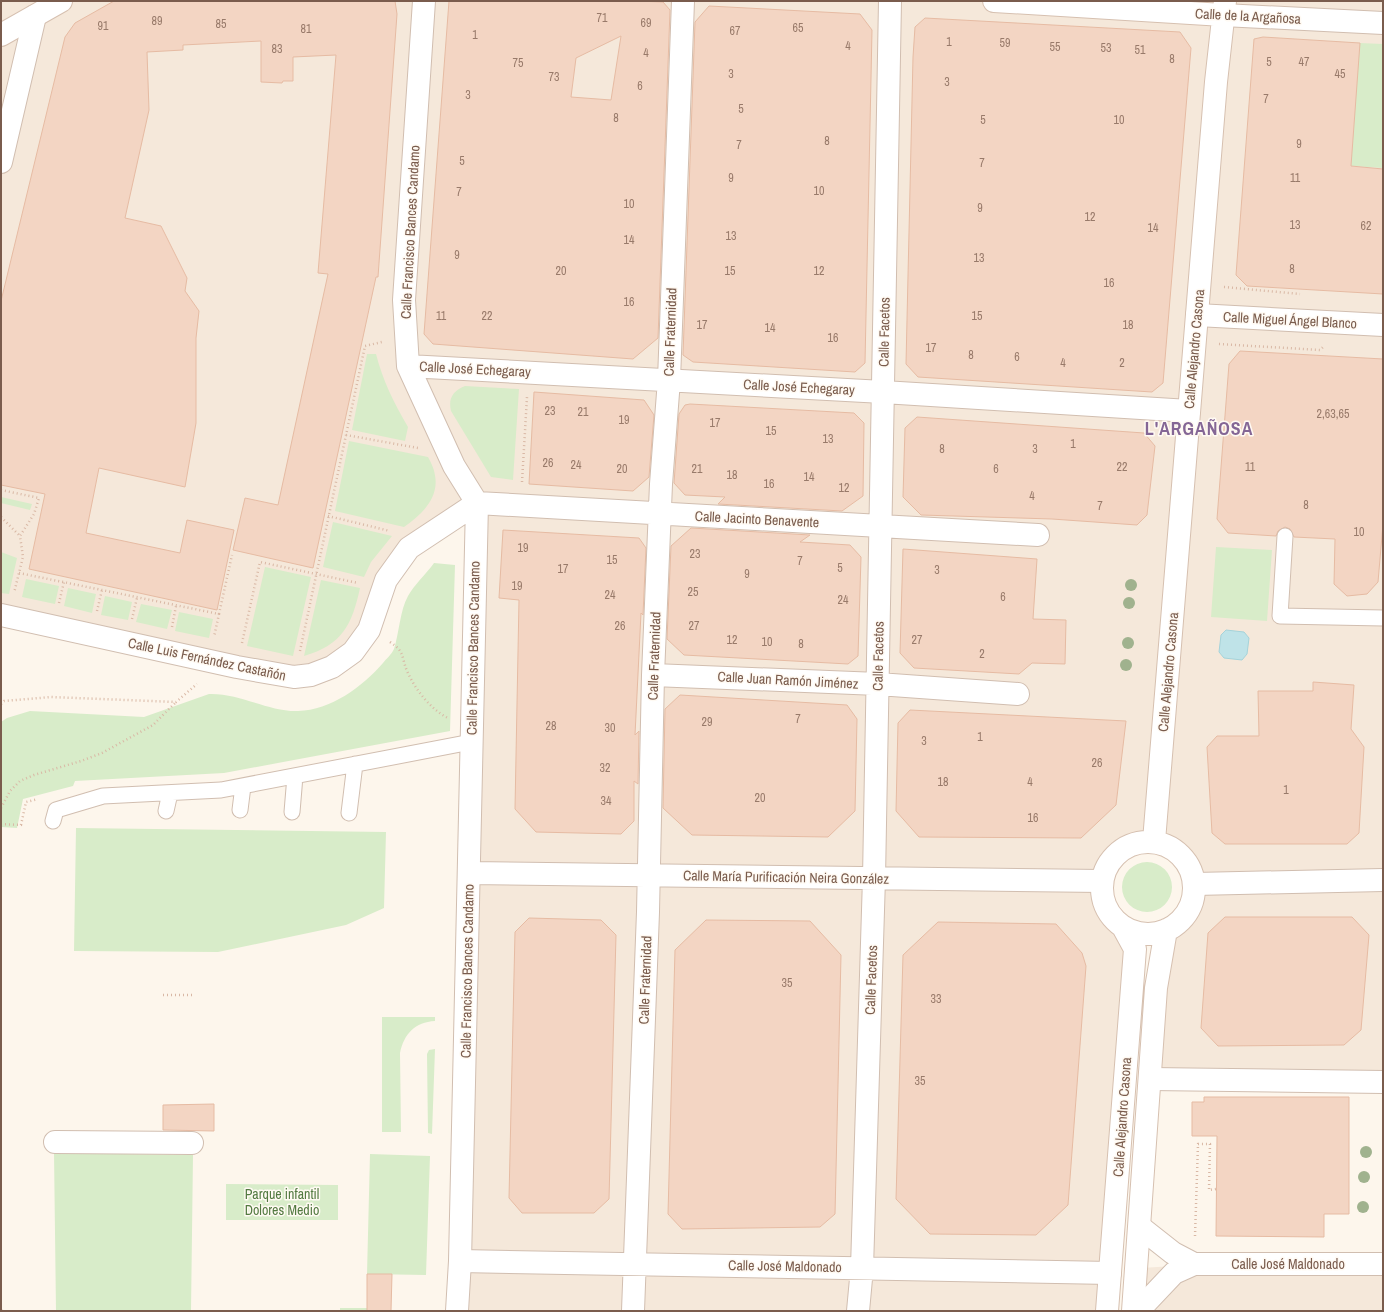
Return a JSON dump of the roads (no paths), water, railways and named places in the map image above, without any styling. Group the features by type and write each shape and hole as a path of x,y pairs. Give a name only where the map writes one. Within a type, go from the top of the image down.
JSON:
{"street":[{"path":"1,35 61,1"},
{"name":"Calle Francisco Bances Candamo","path":"424,1 404,300 408,366 449,454 477,503 460,1261 457,1311"},
{"name":"Calle Fraternidad","path":"633,1311 633,1263 648,875 653,674 660,513 668,380 683,1"},
{"name":"Calle Facetos","path":"858,1311 862,1268 874,878 890,1"},
{"name":"Calle de la Argañosa","path":"994,1 1224,8 1383,23"},
{"name":"Calle Alejandro Casona","path":"1154,841 1224,8"},
{"path":"1,162 35,16"},
{"name":"Calle Miguel Ángel Blanco","path":"1197,315 1383,325"},
{"name":"Calle José Echegaray","path":"408,366 883,392 1189,412"},
{"name":"Calle Jacinto Benavente","path":"477,503 1038,535"},
{"name":"Calle Luis Fernández Castañón","path":"5,616 223,664 294,677 311,675 332,667 353,652 369,630 386,580 400,558 409,548 477,503"},
{"name":"Calle Juan Ramón Jiménez","path":"653,674 878,684 1018,694"},
{"path":"1154,841 1172,847 1188,862 1195,884 1191,907 1180,922 1166,930 1146,934 1123,927 1111,916 1104,900 1102,881 1111,860 1131,844 1154,841"},
{"name":"Calle María Purificación Neira González","path":"469,873 1102,881"},
{"path":"1195,884 1383,880"},
{"name":"Calle Alejandro Casona","path":"1107,1311 1135,948 1123,927"},
{"name":"Calle Alejandro Casona","path":"1134,1311 1156,988 1166,930"},
{"path":"1150,1079 1383,1082"},
{"path":"55,1142 192,1143"},
{"name":"Calle José Maldonado","path":"1140,1227 1173,1253 1194,1264"},
{"name":"Calle José Maldonado","path":"460,1261 1110,1273"},
{"name":"Calle José Maldonado","path":"1138,1311 1174,1273 1194,1264 1383,1264"}],"lane":[{"path":"1285,536 1280,616 1383,618"},
{"path":"53,821 56,810 103,796 221,790 355,764 471,733"},
{"path":"349,813 355,764"},
{"path":"292,812 295,776"},
{"path":"240,810 243,786"},
{"path":"166,811 170,793"}],"water":[{"path":"1226,630 1244,632 1249,638 1247,654 1242,660 1224,658 1219,652 1221,635"}],"district":[{"name":"L'ARGAÑOSA","path":"1199,428"}],"park label":[{"name":"Parque infantil Dolores Medio","path":"282,1202"}]}
